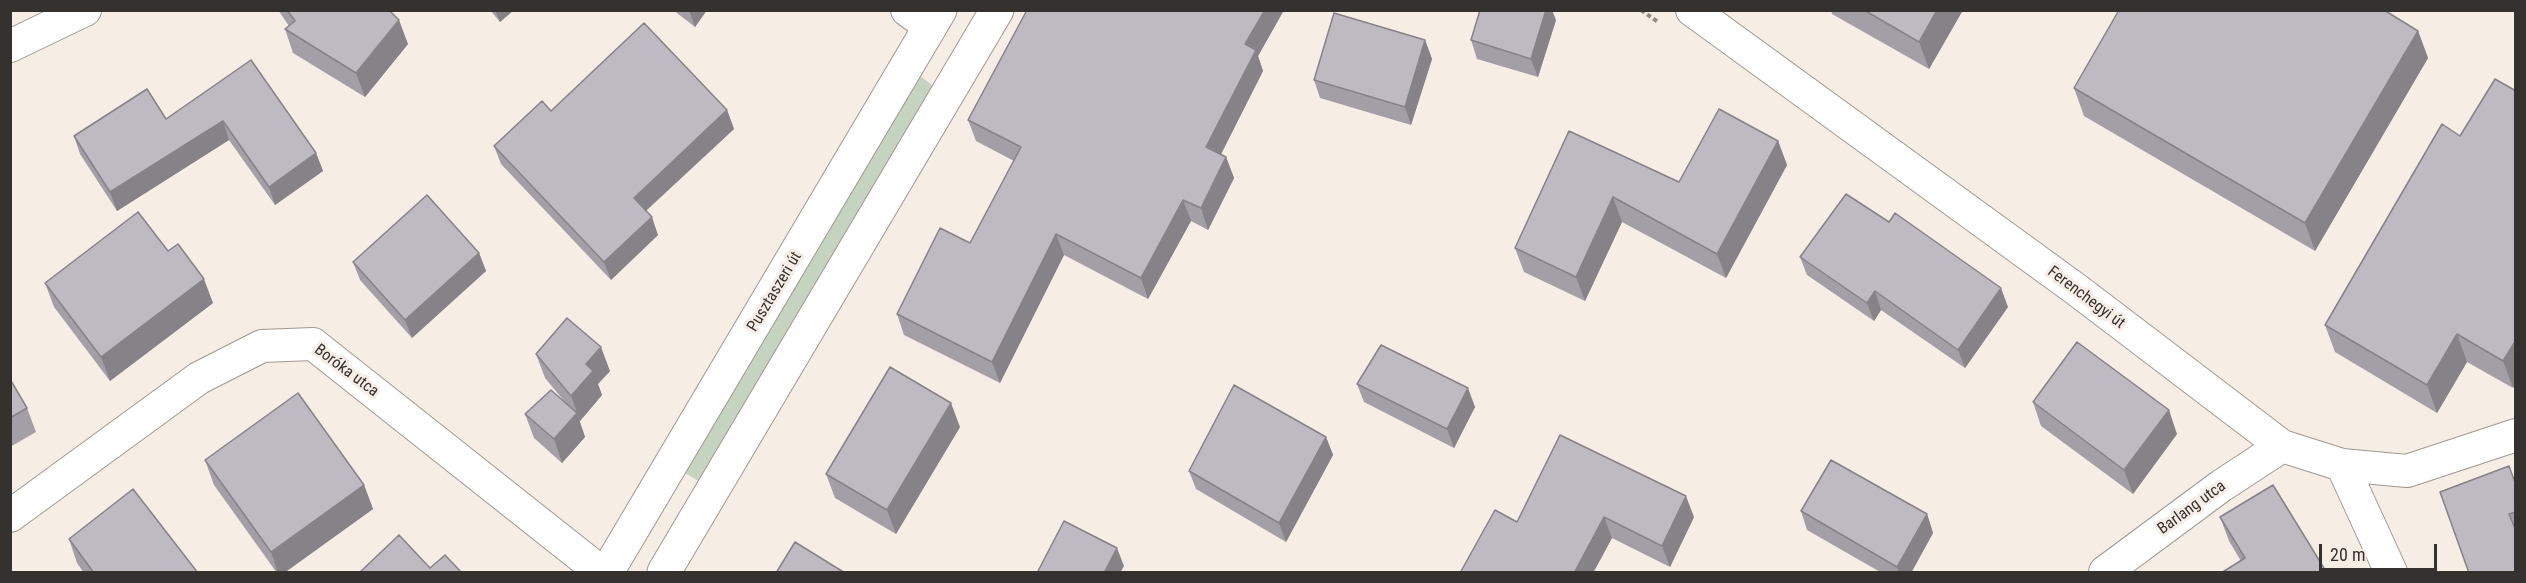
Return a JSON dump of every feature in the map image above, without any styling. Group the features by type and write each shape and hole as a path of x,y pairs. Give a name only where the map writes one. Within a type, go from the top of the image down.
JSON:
{"street":[{"path":"10,46 85,10"},
{"path":"664,573 997,10"},
{"name":"Ferenchegyi út","path":"1692,10 2077,290 2282,446 2342,465 2407,471 2516,435"},
{"path":"925,16 969,58"},
{"name":"Pusztaszeri út","path":"607,573 925,16"},
{"name":"Boróka utca","path":"10,516 199,378 262,346 313,344 601,573"},
{"name":"Barlang utca","path":"2105,573 2221,486 2282,446"},
{"path":"2342,465 2391,573"}],"green space":[{"path":"915,72 937,89 707,486 678,469"}],"building":[{"path":"287,10 389,10 399,20 356,73 285,29 295,21"},
{"path":"1027,10 1265,10 1245,44 1256,50 1206,147 1226,157 1201,208 1183,200 1141,278 1056,234 992,362 897,314 940,228 970,243 1021,147 968,120"},
{"path":"1480,10 1546,10 1531,59 1471,40"},
{"path":"1864,10 1937,10 1919,42"},
{"path":"2119,10 2384,10 2418,31 2305,223 2074,88"},
{"path":"1334,13 1425,40 1405,107 1314,80"},
{"path":"644,23 727,110 634,198 652,217 604,262 494,146 542,101 551,111"},
{"path":"251,60 316,153 269,187 223,121 110,192 74,136 147,89 166,119"},
{"path":"2495,79 2516,91 2516,340 2503,361 2457,334 2427,385 2325,325 2442,124 2460,136"},
{"path":"1719,109 1778,141 1717,254 1613,197 1576,277 1515,248 1569,131 1679,182"},
{"path":"1846,194 1889,222 1895,213 2001,288 1958,350 1875,291 1867,303 1800,257"},
{"path":"427,195 479,253 405,320 353,262"},
{"path":"138,212 168,251 178,244 204,279 101,357 45,283"},
{"path":"567,318 601,347 586,364 593,371 571,396 536,354"},
{"path":"2077,342 2169,410 2124,470 2033,402"},
{"path":"1381,345 1468,388 1447,429 1357,384"},
{"path":"890,367 951,403 887,510 826,474"},
{"path":"10,379 27,408 10,418"},
{"path":"1234,385 1326,437 1279,523 1189,471"},
{"path":"551,390 577,413 554,439 525,414"},
{"path":"298,393 364,485 271,552 205,460"},
{"path":"1560,435 1686,496 1662,546 1604,517 1574,573 1460,573 1495,510 1517,522"},
{"path":"1831,460 1927,514 1897,567 1801,511"},
{"path":"2509,466 2516,485 2516,512 2509,514 2516,531 2516,573 2469,573 2440,492"},
{"path":"2273,485 2327,573 2221,573 2245,558 2220,517"},
{"path":"133,489 198,573 94,573 69,539"},
{"path":"1064,521 1117,548 1104,573 1037,573"},
{"path":"399,535 430,568 445,555 462,573 359,573"},
{"path":"795,542 845,573 776,573"}]}
